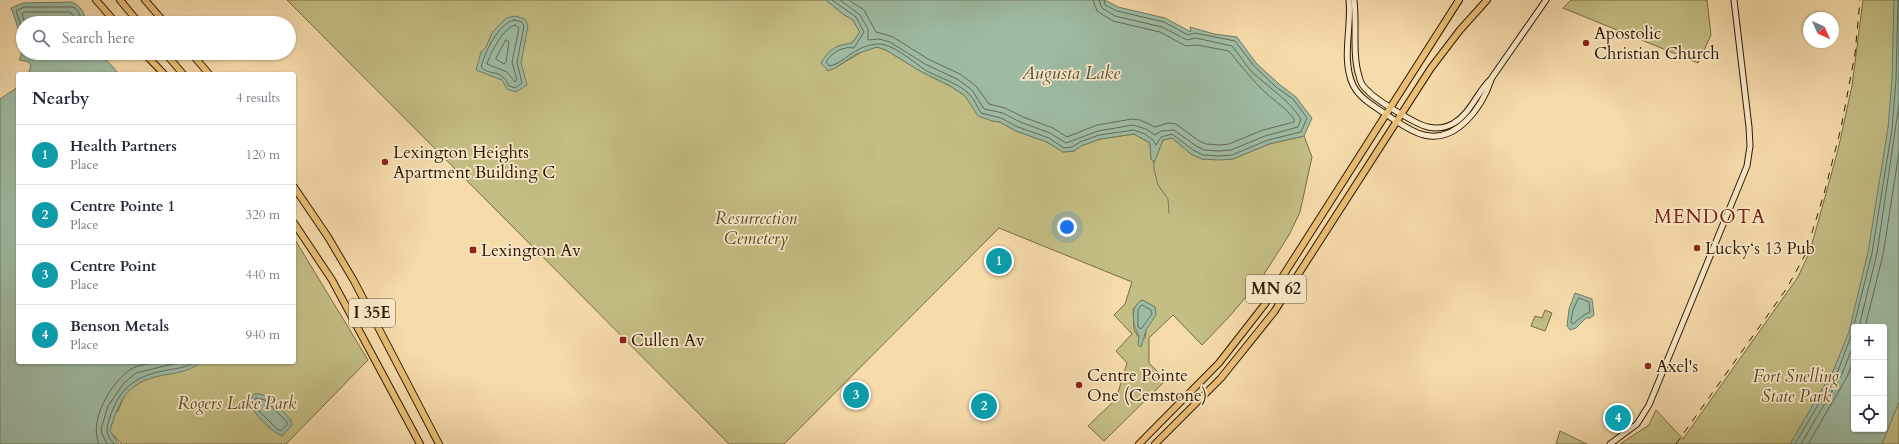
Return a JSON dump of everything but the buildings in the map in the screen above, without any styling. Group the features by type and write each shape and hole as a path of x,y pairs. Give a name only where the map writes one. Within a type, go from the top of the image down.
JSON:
{"highway":[{"path":"96,0 110,16"},
{"path":"120,0 133,16"},
{"path":"145,0 159,16"},
{"name":"MN 62","path":"1139,444 1219,363 1254,320 1284,276 1459,0"},
{"name":"MN 62","path":"1155,444 1221,378 1274,312 1401,113 1448,45 1487,0"},
{"path":"151,60 162,72"},
{"path":"171,60 181,72"},
{"path":"197,60 207,72"},
{"name":"I 35E","path":"296,190 328,237 354,281 439,444"},
{"name":"I 35E","path":"296,226 332,280 420,444"}],"main road":[{"path":"1349,0 1348,64 1353,86 1364,99 1396,121 1424,135 1438,136 1453,132 1472,114 1488,89 1492,79 1546,0"},
{"path":"1354,0 1357,68 1360,81 1370,93 1401,113 1426,127 1438,128 1448,126 1462,116 1484,86 1492,79"},
{"path":"1610,444 1637,424 1650,405 1747,166 1750,146 1749,127 1734,0"}],"green space":[{"name":"Resurrection Cemetery","path":"287,0 826,0 853,20 860,32 852,43 838,46 835,68 865,50 877,47 886,50 920,71 952,87 965,96 971,104 992,121 1000,122 1016,131 1047,142 1063,152 1074,151 1081,146 1100,139 1134,134 1150,143 1151,159 1154,162 1163,140 1172,138 1191,154 1202,159 1233,159 1269,144 1304,136 1312,157 1300,212 1289,235 1261,279 1229,317 1202,345 1173,315 1149,338 1149,363 1166,380 1104,441 1088,426 1116,399 1127,363 1116,351 1132,334 1114,315 1125,304 1132,282 999,228 784,444 729,444","holes":["1142,300 1155,307 1146,330 1145,338 1140,340 1134,329 1133,309"]},
{"path":"1571,0 1707,0 1711,35 1698,63 1563,8"},
{"name":"Fort Snelling State Park","path":"1863,0 1899,0 1899,444 1620,444 1649,425 1656,410 1683,439 1798,277 1810,251 1838,150 1852,86"},
{"name":"Rogers Lake Park","path":"296,241 368,360 286,444 122,444 113,435 104,434 110,417 118,411 127,388 141,378 185,364 296,364"},
{"path":"1545,310 1552,313 1545,331 1531,326 1535,316 1542,318"},
{"path":"1560,431 1587,444 1556,444"}],"water":[{"name":"Augusta Lake","path":"826,0 1105,0 1118,7 1165,18 1191,32 1190,27 1214,34 1237,37 1256,63 1296,97 1312,118 1304,136 1269,144 1233,159 1202,159 1191,154 1172,138 1163,140 1154,163 1151,159 1150,143 1134,134 1100,139 1081,146 1074,151 1063,152 1047,142 1016,131 1000,122 978,116 965,96 952,87 920,71 886,50 877,47 856,54 828,71 821,63 827,54 834,48 852,43 860,32 853,20"},
{"path":"1894,0 1899,0 1899,402 1887,432 1887,324 1851,324 1851,432 1887,432 1882,444 1790,444 1834,369 1849,332 1868,252 1888,128 1892,79"},
{"path":"72,2 78,6 85,16 16,16 16,23 11,8 23,3"},
{"path":"515,16 525,19 528,26 521,63 527,85 516,92 507,89 502,80 476,70 481,52 486,47 492,33 506,18"},
{"path":"19,60 106,60 117,72 29,72 31,66 29,62"},
{"path":"16,88 16,364 198,364 186,370 145,380 129,391 118,407 110,431 119,444 0,444 0,99"},
{"path":"1575,293 1592,299 1594,315 1590,318 1586,318 1576,328 1570,330 1567,326 1569,309"},
{"path":"1142,300 1155,307 1156,315 1146,330 1141,347 1138,345 1139,336 1133,317 1135,307"},
{"path":"254,394 260,394 275,402 291,420 292,425 282,436 267,426 255,412 249,402"}],"waterway":[{"path":"1154,161 1154,169 1158,185 1168,199 1169,213"}],"railway":[{"path":"1676,444 1787,288 1805,255 1824,194 1841,128 1855,54 1860,0"}],"place":[{"name":"Apostolic Christian Church","path":"1586,43"},
{"name":"Lexington Heights Apartment Building C","path":"385,162"},
{"name":"Lucky‘s 13 Pub","path":"1697,248"},
{"name":"Lexington Av","path":"473,250"},
{"name":"Health Partners","path":"999,261"},
{"name":"Cullen Av","path":"623,340"},
{"name":"Axel's","path":"1648,366"},
{"name":"Centre Pointe One (Cemstone)","path":"1079,385"},
{"name":"Centre Point","path":"856,395"},
{"name":"Centre Pointe 1","path":"984,406"},
{"name":"Benson Metals","path":"1618,418"}],"district":[{"name":"MENDOTA","path":"1710,217"}]}
